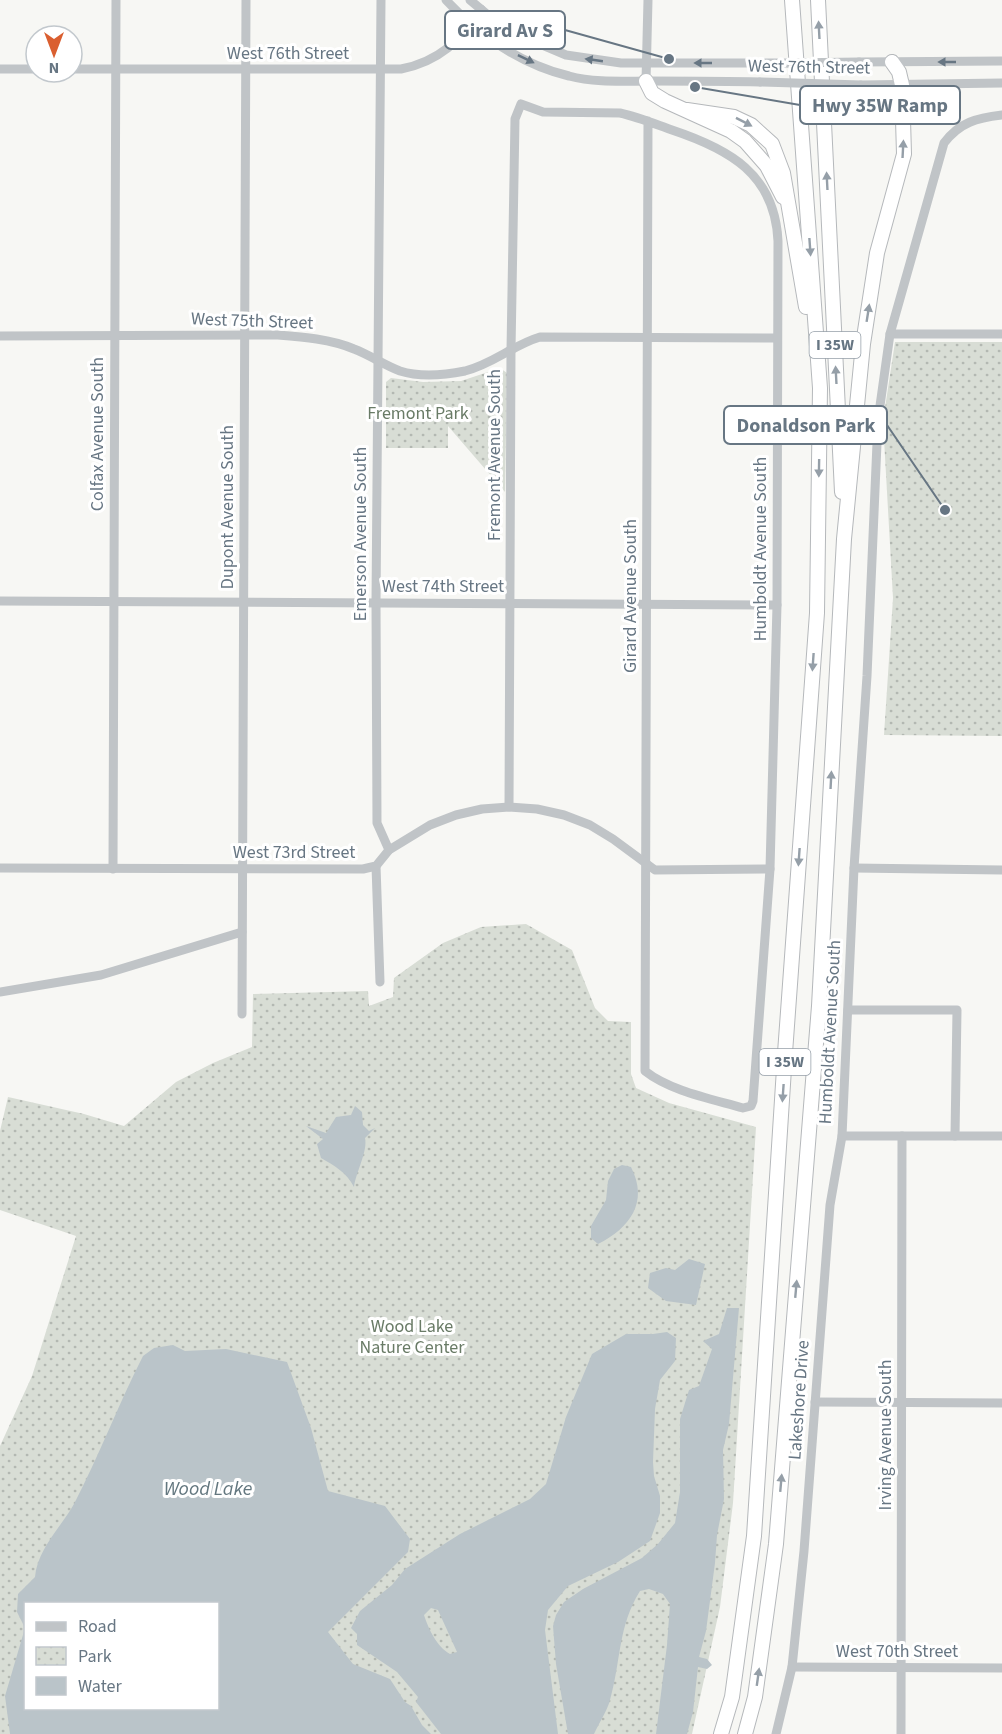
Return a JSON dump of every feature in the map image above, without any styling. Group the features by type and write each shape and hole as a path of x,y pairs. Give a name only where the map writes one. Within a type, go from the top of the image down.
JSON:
{"highway":[{"path":"784,0 797,63"},
{"name":"I 35W","path":"721,1734 732,1697 754,1536 785,1053 817,612 820,388 792,0"},
{"name":"I 35W","path":"745,1734 755,1697 776,1544 819,1006 844,539 818,0"},
{"path":"844,539 863,345 878,253 904,154 902,85 899,72 892,62"},
{"path":"646,81 652,93 687,111 718,113 734,117 761,132 772,144 779,157 783,173 820,388"}],"street":[{"name":"Colfax Avenue South","path":"113,868 116,0"},
{"name":"Dupont Avenue South","path":"242,1014 246,0"},
{"name":"Emerson Avenue South","path":"381,0 377,360 377,822 389,850"},
{"name":"West 76th Street","path":"446,0 471,26 502,47 534,64 568,76 615,82 861,85 1002,83"},
{"name":"West 76th Street","path":"470,0 514,33 540,46 566,55 621,63 1002,61"},
{"path":"646,81 648,0"},
{"name":"West 76th Street","path":"84,69 380,70 412,67 431,60 455,43 471,26 481,9"},
{"path":"0,69 24,69"},
{"name":"Humboldt Avenue South","path":"522,104 543,112 620,113 713,145 730,154 748,168 759,182 773,210 777,230 777,604 770,869 751,1106"},
{"name":"Fremont Avenue South","path":"510,807 511,350 515,119 522,104"},
{"name":"Humboldt Avenue South","path":"842,1136 854,868 867,676 878,420 891,333 944,143 951,134 968,121 979,117 1002,115"},
{"name":"Girard Avenue South","path":"648,121 645,1071 671,1086 744,1108 751,1106"},
{"path":"891,333 1002,334"},
{"name":"West 75th Street","path":"0,336 244,335 303,337 354,349 402,371 423,374 465,371 485,365 527,341 540,337 776,338"},
{"name":"West 74th Street","path":"0,601 777,604"},
{"name":"West 73rd Street","path":"0,868 363,869 376,866 389,850 430,825 456,815 482,809 510,807 564,815 590,825 655,870 770,869"},
{"path":"376,866 380,982"},
{"path":"854,868 1002,870"},
{"path":"0,992 110,973 242,932"},
{"path":"848,1010 957,1010 955,1136"},
{"path":"842,1136 1002,1136"},
{"name":"Lakeshore Drive","path":"792,1667 804,1551 830,1205 842,1136"},
{"name":"Irving Avenue South","path":"901,1734 902,1136"},
{"path":"815,1402 1002,1403"},
{"path":"777,1734 792,1667"},
{"name":"West 70th Street","path":"792,1667 1002,1668"}],"green space":[{"path":"895,342 1002,342 1002,736 884,735 893,598 883,421"},
{"name":"Fremont Park","path":"500,368 507,373 505,492 448,426 448,448 386,448 386,382 391,378 423,382 461,381"},
{"name":"Wood Lake Nature Center","path":"526,924 572,950 595,1008 608,1021 631,1022 631,1074 636,1088 669,1103 756,1127 733,1503 720,1607 692,1734 0,1734 0,1446 32,1376 76,1236 0,1210 0,1131 8,1097 84,1114 124,1126 176,1082 252,1047 253,994 368,991 369,1006 393,997 394,978 443,943 481,927"}],"water":[{"path":"355,1106 362,1112 363,1125 369,1131 375,1128 365,1138 365,1149 354,1187 344,1173 321,1158 317,1144 323,1139 306,1126 326,1133 336,1117 351,1115"},
{"path":"622,1165 631,1167 638,1192 637,1203 627,1222 609,1238 598,1244 591,1238 591,1226 606,1200 608,1181 614,1169"},
{"path":"689,1259 705,1264 696,1305 666,1301 648,1288 650,1273 666,1268 675,1270"},
{"path":"727,1308 739,1308 729,1424 723,1450 724,1499 717,1535 706,1631 699,1657 707,1659 712,1665 707,1669 698,1667 693,1712 687,1734 656,1734 670,1604 663,1594 649,1589 640,1591 628,1617 610,1700 594,1734 568,1734 556,1664 553,1626 556,1615 564,1602 583,1589 642,1558 658,1544 675,1523 680,1492 680,1419 689,1390 699,1386 712,1349 703,1341 719,1334"},
{"path":"667,1332 676,1338 675,1361 660,1380 655,1409 653,1462 654,1476 660,1496 660,1513 650,1541 618,1562 568,1586 548,1610 545,1630 558,1734 441,1734 416,1702 418,1697 397,1672 357,1645 357,1634 351,1628 360,1611 392,1585 405,1569 460,1534 530,1499 546,1484 566,1417 592,1354 626,1334","holes":["431,1608 438,1610 457,1652 450,1654 445,1651 428,1626 424,1615"]},
{"name":"Wood Lake","path":"173,1345 185,1351 226,1349 287,1362 311,1428 328,1491 385,1506 410,1539 408,1552 328,1632 353,1664 390,1679 405,1702 411,1706 422,1725 431,1734 10,1734 5,1696 24,1631 24,1710 219,1710 219,1602 24,1602 24,1626 17,1612 18,1594 35,1577 40,1557 74,1504 143,1356 154,1348"}],"place":[{"name":"Girard Av S","path":"669,59"},
{"name":"Hwy 35W Ramp","path":"695,87"},
{"name":"Donaldson Park","path":"945,510"}]}
